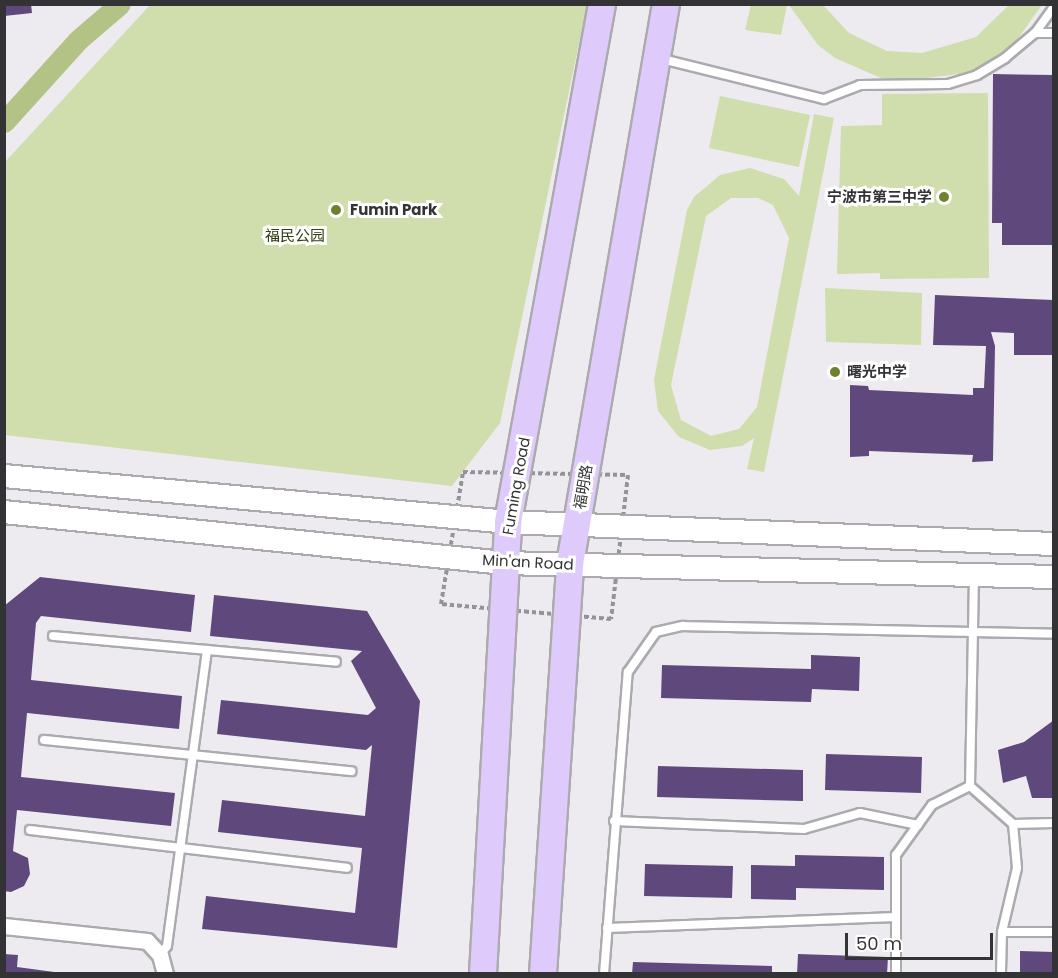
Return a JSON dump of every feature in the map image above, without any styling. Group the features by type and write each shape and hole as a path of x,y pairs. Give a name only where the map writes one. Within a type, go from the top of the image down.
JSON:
{"main road":[{"name":"Fuming Road","path":"483,974 508,522 602,4"},
{"name":"福明路","path":"543,974 570,564 666,4"},
{"path":"4,476 508,522 1053,544"},
{"name":"Min'an Road","path":"4,512 504,563 1053,577"}],"street":[{"path":"4,926 147,941 160,955 165,974"}],"lane":[{"path":"657,58 824,99 860,85 948,84 976,75 1035,33 1053,7"},
{"path":"1035,33 1053,33"},
{"path":"970,786 974,575"},
{"path":"604,974 614,821 628,672 656,632 684,626 1053,634"},
{"path":"53,636 336,662"},
{"path":"160,955 167,946 207,650"},
{"path":"44,740 351,771"},
{"path":"970,786 1013,824 1053,823"},
{"path":"896,974 896,855 932,805 970,786"},
{"path":"614,821 804,829 860,813 918,825"},
{"path":"1001,974 1002,932 1017,868 1013,824"},
{"path":"30,830 347,868"},
{"path":"607,928 896,917"},
{"path":"1002,932 1053,932"}],"green space":[{"name":"福民公园","path":"150,5 587,5 500,423 452,486 5,435 5,162"},
{"path":"751,5 787,5 781,35 745,30"},
{"path":"789,5 823,5 849,33 887,51 922,53 976,37 1009,5 1042,5 1016,41 992,60 967,73 910,80 881,78 835,58 818,45"},
{"path":"988,93 989,278 880,279 880,273 837,274 841,126 882,125 882,94"},
{"path":"720,96 810,115 799,167 709,148"},
{"path":"814,114 834,118 764,472 747,469 754,438 742,446 710,450 679,437 658,411 654,380 687,210 694,197 720,175 750,168 784,179 799,196","holes":["731,198 758,198 773,205 789,238 757,407 739,429 711,436 681,420 671,385 706,216"]},
{"path":"825,288 922,293 921,345 826,342"}],"building":[{"path":"4,4 31,4 32,13 4,16"},
{"path":"993,74 1054,75 1054,245 1002,245 1002,223 992,223"},
{"path":"935,295 1054,300 1054,355 1014,355 1014,333 991,332 995,346 993,461 972,462 973,455 869,451 869,456 850,457 850,385 868,386 869,390 973,395 973,388 984,388 986,346 933,345"},
{"path":"40,577 195,595 191,632 41,616 36,623 31,680 182,696 179,729 27,713 21,777 175,793 171,826 17,810 13,851 28,858 30,874 24,886 11,892 4,891 4,606"},
{"path":"214,595 367,611 420,701 397,948 202,929 206,896 355,913 362,848 218,832 222,800 365,816 372,745 366,750 217,734 221,700 368,715 376,708 351,661 362,651 210,636"},
{"path":"811,655 860,657 859,691 812,689 811,702 661,698 662,665 811,669"},
{"path":"1054,720 1054,798 1032,798 1026,776 1003,783 998,750 1024,742"},
{"path":"826,754 922,757 921,793 825,790"},
{"path":"658,766 803,770 803,801 657,797"},
{"path":"795,855 884,857 884,890 796,888 796,900 751,899 751,865 795,866"},
{"path":"645,864 733,866 732,898 644,896"},
{"path":"1020,951 1054,952 1054,974 1020,974"},
{"path":"4,954 18,955 17,967 69,974 4,974"},
{"path":"798,954 888,957 887,974 797,974"},
{"path":"633,962 772,966 772,974 632,974"}],"waterway":[{"path":"4,122 78,40 120,4"}],"place":[{"name":"宁波市第三中学","path":"944,197"},
{"name":"Fumin Park","path":"336,210"},
{"name":"曙光中学","path":"835,372"}]}
